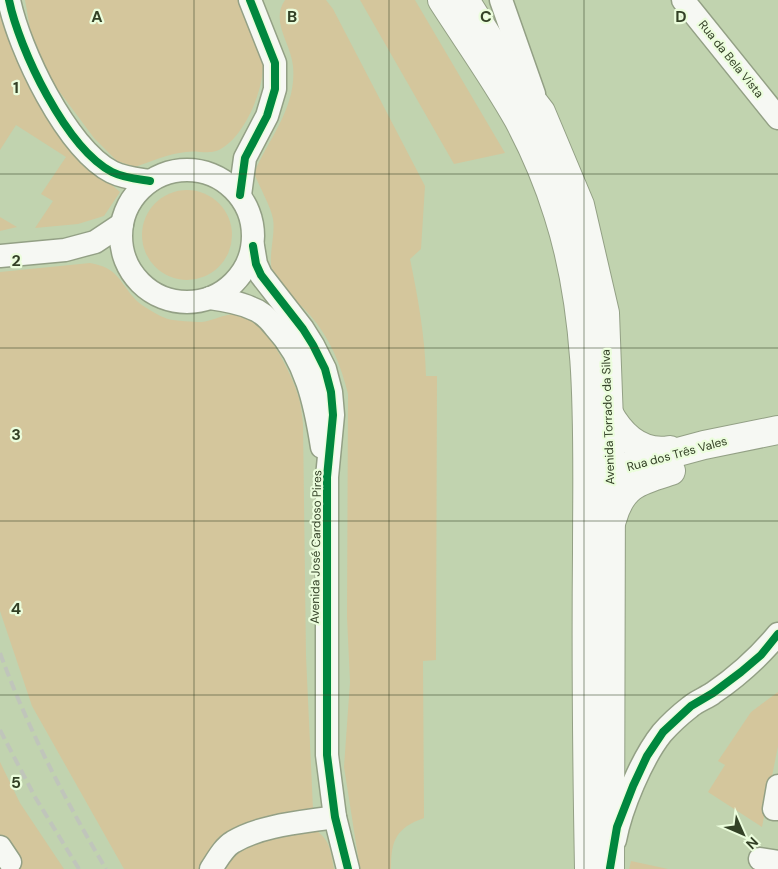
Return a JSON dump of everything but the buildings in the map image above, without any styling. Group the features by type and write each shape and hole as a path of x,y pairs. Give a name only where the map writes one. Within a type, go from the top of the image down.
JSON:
{"main road":[{"name":"Avenida Torrado da Silva","path":"442,0 518,118 539,163 558,213 566,242 582,330 585,374 587,500 586,757 603,869"},
{"name":"Avenida Torrado da Silva","path":"465,0 508,69 541,112 580,204 604,313 612,475 603,869"},
{"path":"582,330 589,351 594,381 600,456 612,475 620,480 639,481"},
{"path":"608,412 619,430 641,448 663,451 704,445"},
{"name":"Rua dos Três Vales","path":"587,500 592,492 612,475 626,467 704,445 778,430"},
{"name":"Rua dos Três Vales","path":"611,524 621,498 639,481 746,447 778,434"}],"street":[{"path":"9,0 16,27 34,71 46,94 74,136 91,155 112,172 132,179 150,181"},
{"path":"240,195 245,158 267,116 275,89 275,62 250,0"},
{"path":"501,0 541,112"},
{"name":"Rua da Bela Vista","path":"683,0 778,118"},
{"path":"204,171 226,164 251,145"},
{"path":"185,169 204,171 218,176 230,184 240,195 249,210 253,228 253,246 248,263 238,278 226,290 210,298 191,302 172,300 154,293 139,281 128,265 122,245 122,224 128,208 137,193 150,181 167,173 185,169"},
{"path":"65,250 95,242 122,224"},
{"name":"Avenida José Cardoso Pires","path":"253,246 256,264 261,275 303,329 313,345 325,369 331,392 333,415 327,478 326,738 335,816 348,869"},
{"path":"0,256 65,250 95,252 128,265"},
{"name":"Avenida José Cardoso Pires","path":"210,298 232,301 252,308 269,320 293,349 313,397 327,478"},
{"path":"603,869 633,786 647,756 663,732 691,706 741,672 761,655 778,634"},
{"path":"778,786 774,809 778,809"},
{"path":"212,869 216,860 232,842 261,830 335,816"}],"shaded area":[{"path":"0,0 4,22 26,81 86,163 120,192 104,216 78,224 35,228 53,201 41,194 66,157 16,125 0,150"},
{"path":"25,0 240,0 262,57 261,82 251,111 235,136 216,151 179,153 135,167 117,161 94,138 53,83 31,34"},
{"path":"285,0 326,0 333,9 425,186 421,249 410,259 421,317 426,376 437,376 436,660 423,661 424,818 407,826 397,836 392,850 391,869 360,869 344,767 350,682 347,617 348,394 338,362 329,342 310,315 281,286 274,276 271,263 273,219 254,173 281,122 291,95 293,66 280,24 281,8"},
{"path":"360,0 415,0 505,153 454,164"},
{"path":"187,190 204,194 219,203 228,218 232,235 228,252 219,267 204,276 187,280 170,276 155,267 146,252 142,235 146,218 155,203 170,194"},
{"path":"0,217 17,227 0,231"},
{"path":"90,263 99,265 112,272 138,302 168,319 202,322 234,314 249,317 258,325 276,348 291,376 299,398 303,424 306,656 313,809 205,869 124,869 32,706 0,611 0,272"},
{"path":"778,692 778,746 762,827 708,792 725,765 718,761 751,712"},
{"path":"0,762 20,803 64,869 0,869"},
{"path":"310,826 322,835 328,844 334,869 215,869 228,852"},
{"path":"631,861 668,869 629,869"}],"railway":[{"path":"0,653 48,764 106,869"},
{"path":"0,730 35,797 79,869"}],"cycle path":[{"path":"9,0 14,20 34,70 62,120 78,142 95,160 112,172 126,177 150,181"},
{"path":"240,195 245,158 267,116 275,89 275,63 250,0"},
{"path":"253,246 256,264 261,275 303,329 313,345 325,369 331,392 333,415 327,477 327,755 335,817 348,869"},
{"path":"610,868 617,827 647,756 663,732 691,706 713,693 761,655 778,634"}]}
